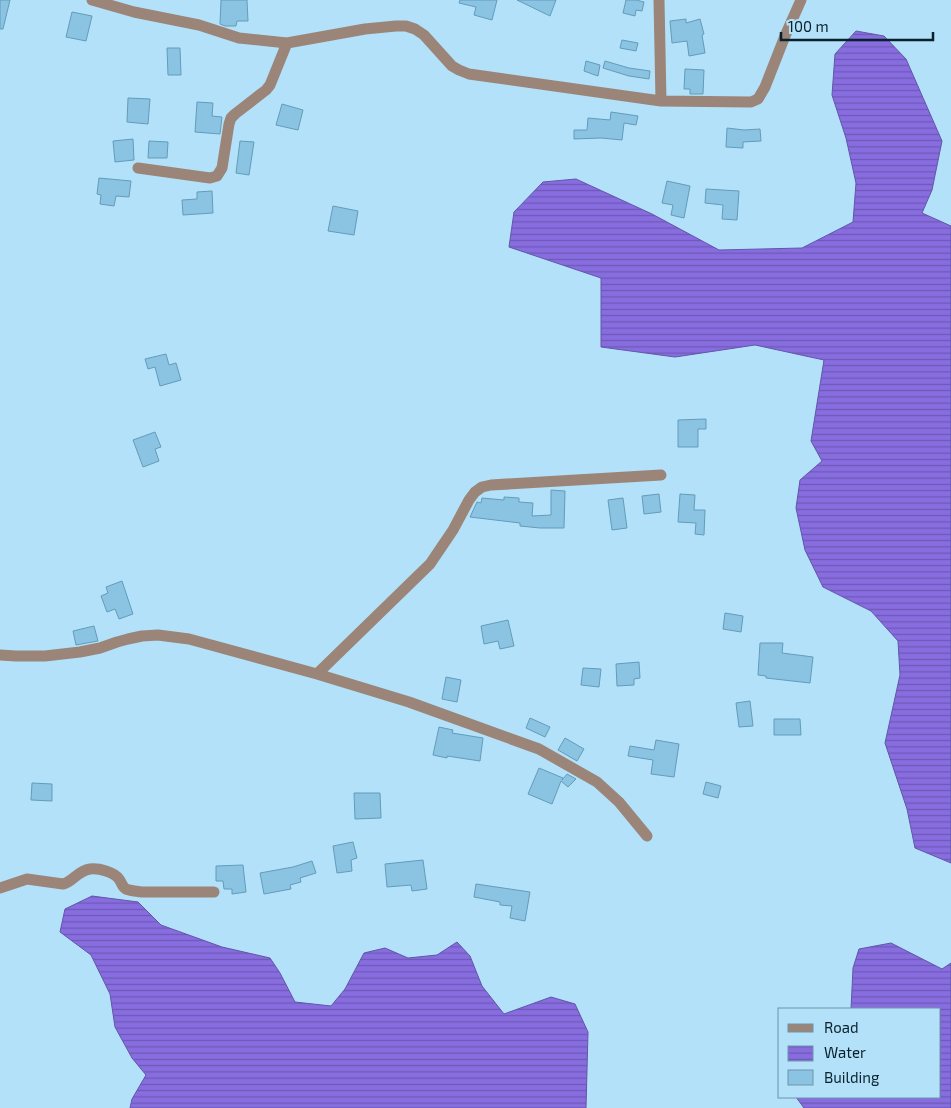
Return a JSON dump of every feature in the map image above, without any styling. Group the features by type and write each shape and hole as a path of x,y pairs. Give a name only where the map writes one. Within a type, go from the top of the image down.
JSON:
{"street":[{"path":"92,0 134,12 199,25 239,38 287,43 366,30 406,26 424,34 452,66 469,74 661,101 736,102 751,102 758,99 766,87 800,0"},
{"path":"660,0 661,101"},
{"path":"138,168 210,178 217,176 222,168 231,118 270,85 287,43"},
{"path":"317,674 430,564 453,530 469,500 482,487 661,475"},
{"path":"0,655 45,656 80,652 142,636 189,638 409,702 539,749 597,782 619,802 647,836"},
{"path":"0,888 27,879 63,884 67,883 79,872 97,868 118,878 123,886 131,891 214,892"}],"water":[{"path":"856,31 884,36 906,59 942,141 932,190 922,213 951,226 951,863 915,848 907,809 885,743 900,675 898,641 871,611 823,587 805,550 796,508 800,480 822,461 811,441 824,360 755,345 675,357 601,347 601,278 509,247 514,212 543,182 576,179 652,214 719,250 802,248 853,222 856,183 846,138 832,95 835,54"},
{"path":"92,896 138,902 161,925 222,947 270,958 295,1002 331,1006 345,989 364,953 385,948 408,958 437,955 457,942 470,956 482,986 504,1014 551,997 575,1004 588,1032 586,1108 130,1108 132,1099 146,1075 132,1058 115,1027 110,994 91,955 60,932 65,909"},
{"path":"891,943 942,969 951,963 951,1108 804,1108 797,1098 941,1098 941,1008 851,1008 853,968 859,949"}],"building":[{"path":"0,0 10,0 3,29 0,29"},
{"path":"221,0 247,0 248,21 237,21 236,26 220,24"},
{"path":"460,0 497,0 492,20 474,15 476,7 459,3"},
{"path":"517,0 556,0 550,16"},
{"path":"626,0 644,2 642,11 636,10 635,16 623,13"},
{"path":"72,12 92,16 86,41 66,37"},
{"path":"686,19 686,23 700,19 704,34 702,35 705,53 689,56 687,41 672,43 670,21"},
{"path":"622,40 638,43 636,51 620,48"},
{"path":"167,48 180,48 181,75 168,75"},
{"path":"586,61 600,65 598,76 584,71"},
{"path":"605,61 629,68 650,71 649,79 629,76 603,68"},
{"path":"685,69 704,70 703,94 690,94 690,89 684,89"},
{"path":"128,98 150,99 148,124 127,122"},
{"path":"197,102 213,103 212,116 222,117 220,134 195,132"},
{"path":"282,104 303,110 298,130 276,125"},
{"path":"611,112 638,116 636,125 624,123 622,140 601,138 574,139 574,130 587,130 588,118 610,120"},
{"path":"727,128 760,129 761,141 743,142 743,148 726,147"},
{"path":"133,139 134,160 115,162 113,141"},
{"path":"149,141 168,142 167,158 148,158"},
{"path":"240,141 254,142 249,175 236,173"},
{"path":"99,178 131,181 129,197 116,196 114,206 100,204 101,195 97,194"},
{"path":"667,181 690,186 684,218 671,215 673,205 662,203"},
{"path":"706,189 739,191 737,220 722,219 723,205 705,203"},
{"path":"212,191 213,213 183,215 182,200 197,199 197,192"},
{"path":"333,206 358,211 354,235 328,231"},
{"path":"166,354 169,365 176,363 181,380 160,386 155,367 148,369 145,359"},
{"path":"706,419 706,429 698,429 698,447 678,447 678,420"},
{"path":"155,432 161,447 155,449 159,461 143,467 133,440"},
{"path":"551,490 565,491 564,528 520,526 520,523 470,517 477,502 481,503 482,498 504,500 504,497 519,498 519,502 533,503 532,516 551,515"},
{"path":"659,494 661,512 644,514 642,496"},
{"path":"680,494 695,495 694,510 705,510 704,535 695,534 696,523 678,522"},
{"path":"623,498 627,528 612,530 608,500"},
{"path":"122,581 133,614 119,619 115,609 107,612 101,596 108,593 106,587"},
{"path":"725,613 743,616 741,632 723,629"},
{"path":"508,620 514,646 500,649 498,641 484,644 481,626"},
{"path":"94,626 98,641 76,645 73,631"},
{"path":"760,643 783,643 782,653 813,657 810,683 766,678 766,676 758,675"},
{"path":"639,662 640,678 634,679 634,685 617,686 616,664"},
{"path":"583,668 601,669 599,687 581,685"},
{"path":"446,677 461,680 457,702 442,699"},
{"path":"750,701 753,726 739,727 736,703"},
{"path":"530,718 550,727 545,737 526,728"},
{"path":"774,719 800,719 801,735 774,735"},
{"path":"439,727 453,730 452,733 483,738 480,761 433,755"},
{"path":"565,738 584,749 577,761 558,750"},
{"path":"656,740 679,744 674,777 651,774 653,760 628,756 630,746 654,750"},
{"path":"539,768 563,778 562,780 567,774 576,779 568,787 561,781 552,804 528,794"},
{"path":"706,782 721,786 718,798 703,794"},
{"path":"32,783 52,784 52,801 31,800"},
{"path":"354,793 380,793 381,818 355,819"},
{"path":"353,842 357,858 351,860 352,871 337,873 333,846"},
{"path":"423,860 427,889 412,891 411,885 387,887 385,864"},
{"path":"312,861 316,873 300,878 301,882 290,885 291,889 264,894 260,873 293,867"},
{"path":"243,865 246,892 232,894 232,889 224,889 223,881 216,881 216,866"},
{"path":"476,884 530,892 525,921 510,918 512,906 500,905 500,902 474,897"}]}
